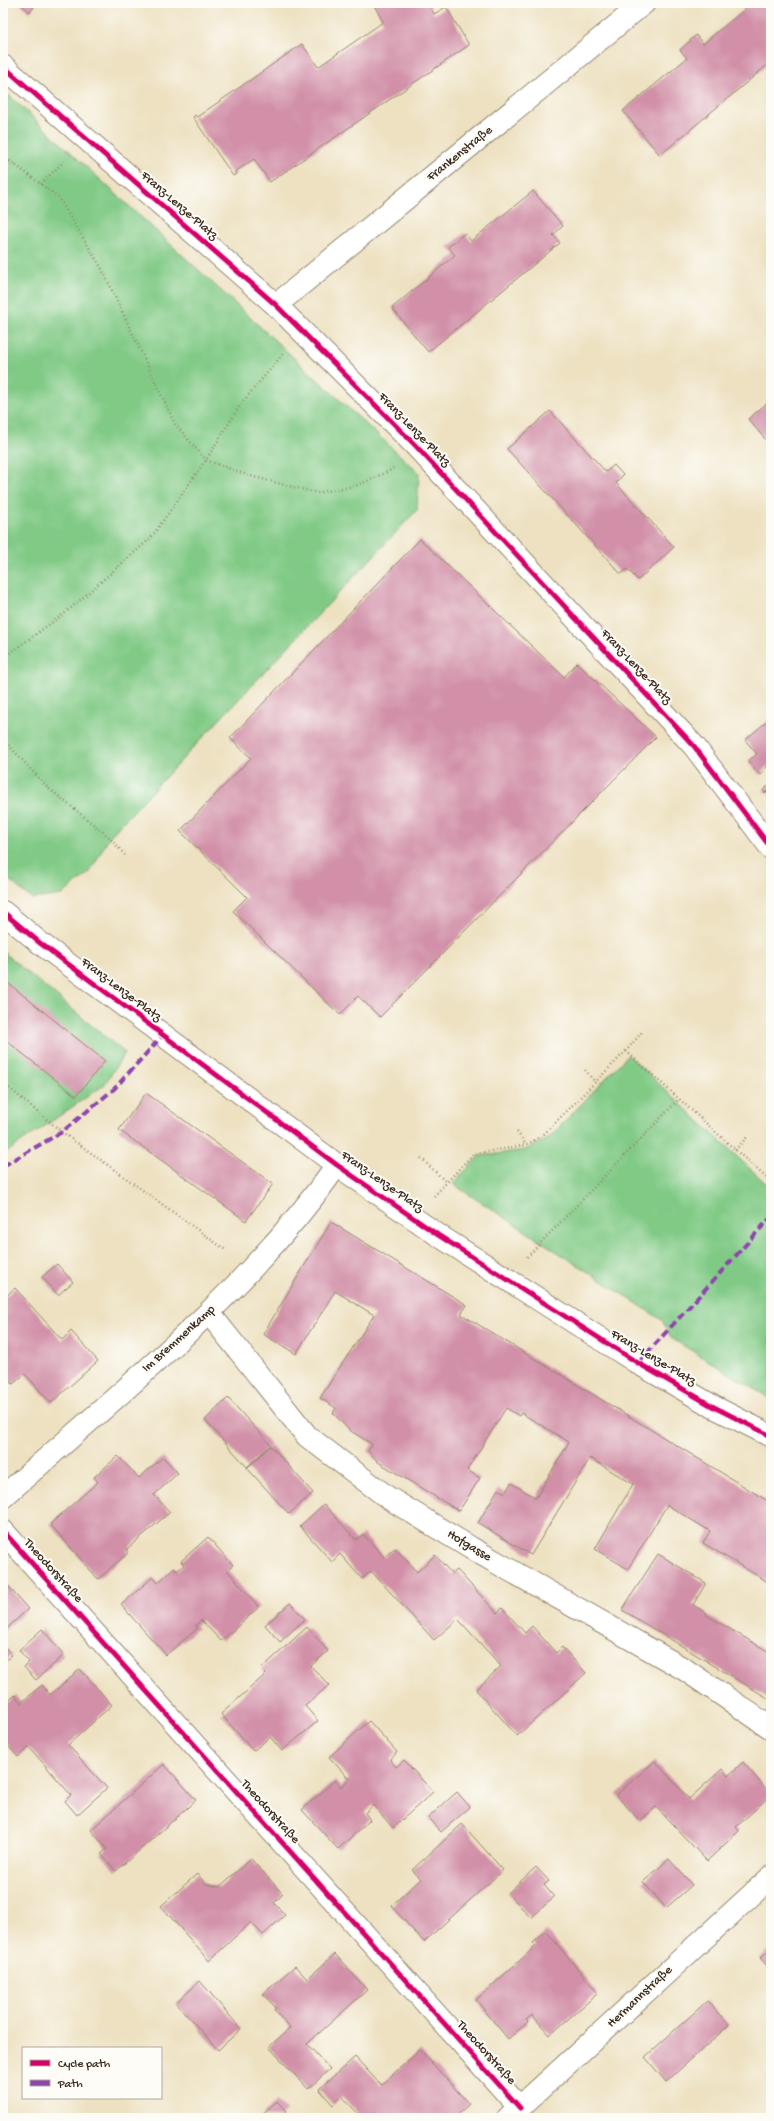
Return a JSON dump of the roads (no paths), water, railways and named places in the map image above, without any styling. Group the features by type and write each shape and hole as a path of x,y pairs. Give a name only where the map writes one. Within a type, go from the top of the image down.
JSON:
{"street":[{"name":"Frankenstraße","path":"276,305 644,3"},
{"name":"Franz-Lenze-Platz","path":"3,66 276,305 415,445 694,746 771,848"},
{"name":"Franz-Lenze-Platz","path":"3,912 40,943 337,1165 414,1219 638,1363 714,1407 771,1436"},
{"name":"Im Bremmenkamp","path":"3,1497 209,1313 252,1269 306,1206 337,1165"},
{"name":"Hofgasse","path":"209,1313 307,1436 387,1497 472,1548 684,1669 771,1728"},
{"name":"Theodorstraße","path":"3,1531 514,2113"},
{"name":"Hermannstraße","path":"514,2113 771,1877"}]}
